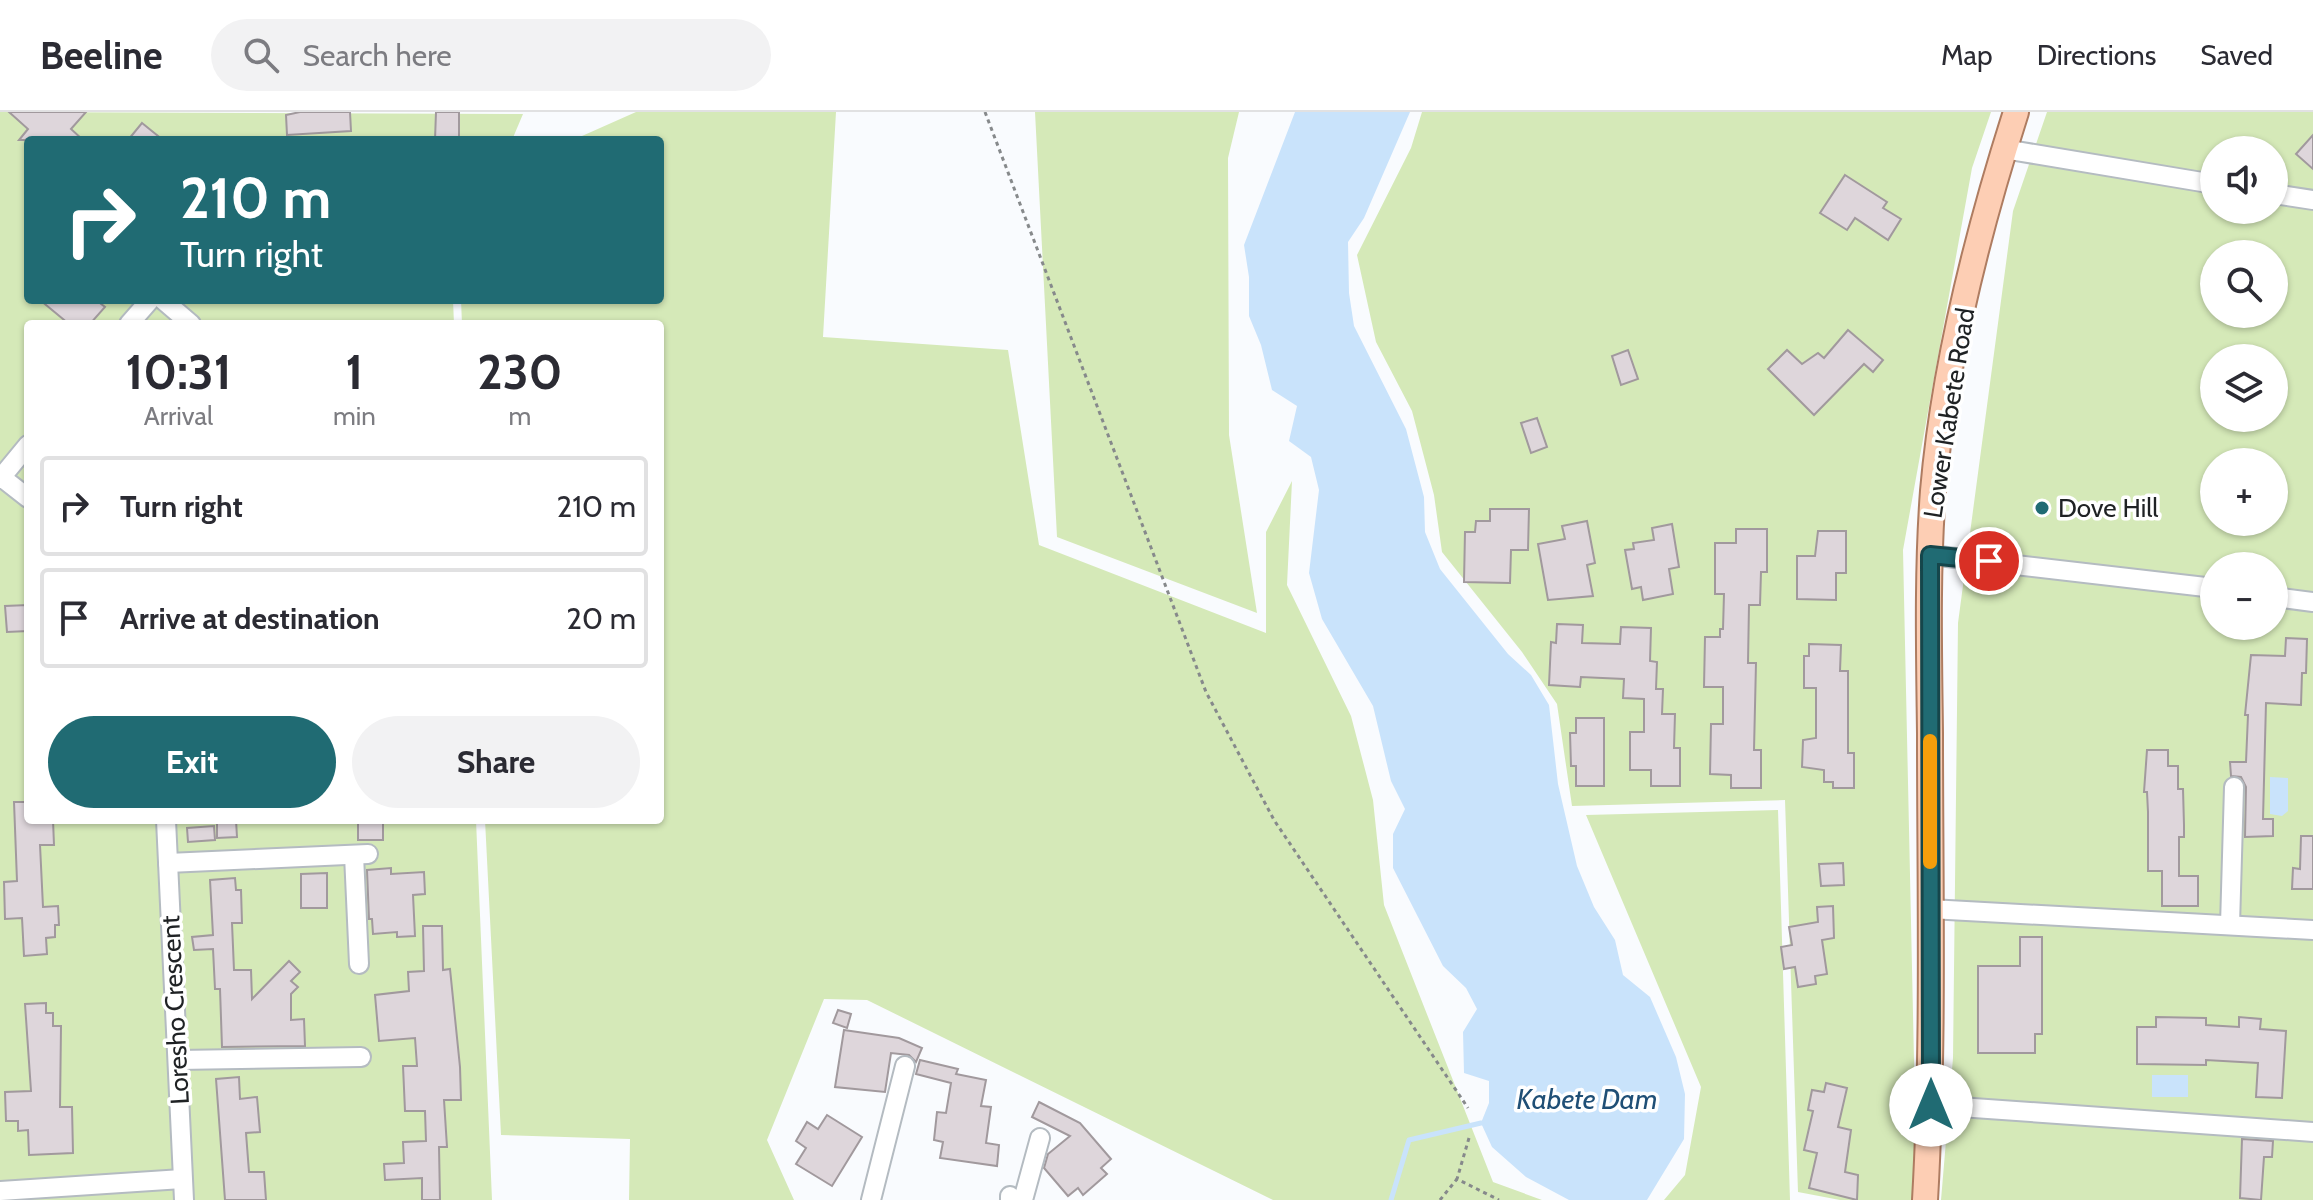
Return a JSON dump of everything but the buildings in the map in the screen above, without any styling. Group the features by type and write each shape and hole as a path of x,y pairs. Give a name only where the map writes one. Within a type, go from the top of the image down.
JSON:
{"main road":[{"name":"Lower Kabete Road","path":"1925,1200 1931,1105 1930,555 1933,490 1947,389 1976,253 2016,112"}],"street":[{"path":"2004,149 2200,182"},
{"path":"2288,196 2313,200"},
{"path":"132,320 146,304"},
{"path":"168,304 186,320"},
{"path":"24,450 0,477 24,495"},
{"path":"1930,555 2200,586"},
{"path":"2288,599 2313,602"},
{"path":"2230,925 2234,787"},
{"name":"Loresho Crescent","path":"166,824 184,1200"},
{"path":"168,863 361,854 359,964"},
{"path":"1930,909 2313,930"},
{"path":"178,1060 361,1057"},
{"path":"871,1200 905,1066"},
{"path":"1931,1105 2313,1132"},
{"path":"1015,1199 1040,1138"},
{"path":"0,1191 182,1179"}],"path":[{"path":"985,112 1206,692 1274,820 1468,1108"},
{"path":"1440,1200 1457,1179 1469,1138"},
{"path":"1457,1179 1499,1200"}],"green space":[{"path":"0,112 523,114 514,136 24,136 24,304 453,304 454,320 24,320 24,824 476,824 492,1200 0,1200"},
{"path":"636,112 836,112 823,337 1008,350 1039,545 1266,633 1266,532 1292,481 1287,585 1351,716 1373,800 1384,905 1493,1182 1542,1200 1273,1200 867,1000 824,999 767,1140 794,1200 629,1200 630,1139 501,1135 485,824 664,824 664,320 462,320 461,304 664,304 664,136 582,136"},
{"path":"1035,112 1239,112 1228,158 1229,435 1257,613 1057,537"},
{"path":"1422,112 1991,112 1972,168 1903,550 1917,1200 1840,1200 1798,1192 1785,800 1572,806 1557,704 1522,652 1442,552 1434,495 1412,411 1376,342 1357,255 1411,148"},
{"path":"2047,112 2313,112 2313,1200 1941,1200 1953,1058 1958,623 2013,211"},
{"path":"1778,810 1790,1200 1664,1200 1685,1175 1701,1087 1586,815"}],"water":[{"name":"Kabete Dam","path":"1295,112 1410,112 1364,218 1348,242 1349,293 1354,326 1406,429 1424,497 1425,532 1440,569 1508,654 1531,675 1549,705 1558,784 1577,866 1594,907 1615,940 1623,975 1650,997 1676,1057 1685,1094 1684,1139 1647,1200 1569,1200 1526,1177 1492,1147 1481,1123 1489,1103 1489,1081 1464,1073 1463,1032 1477,1009 1466,988 1443,966 1393,868 1393,834 1405,809 1391,781 1373,706 1322,619 1309,573 1319,490 1311,457 1289,441 1297,406 1272,390 1261,345 1249,316 1249,277 1244,245"},
{"path":"2270,777 2288,778 2288,811 2282,816 2270,814"},
{"path":"2152,1075 2188,1075 2188,1097 2152,1097"}],"waterway":[{"path":"1391,1200 1409,1140 1481,1123"}],"slow traffic":[{"path":"1930,741 1930,862"}],"place":[{"name":"Dove Hill","path":"2042,508"}],"route":[{"path":"1931,1105 1930,555 1989,561"}]}
